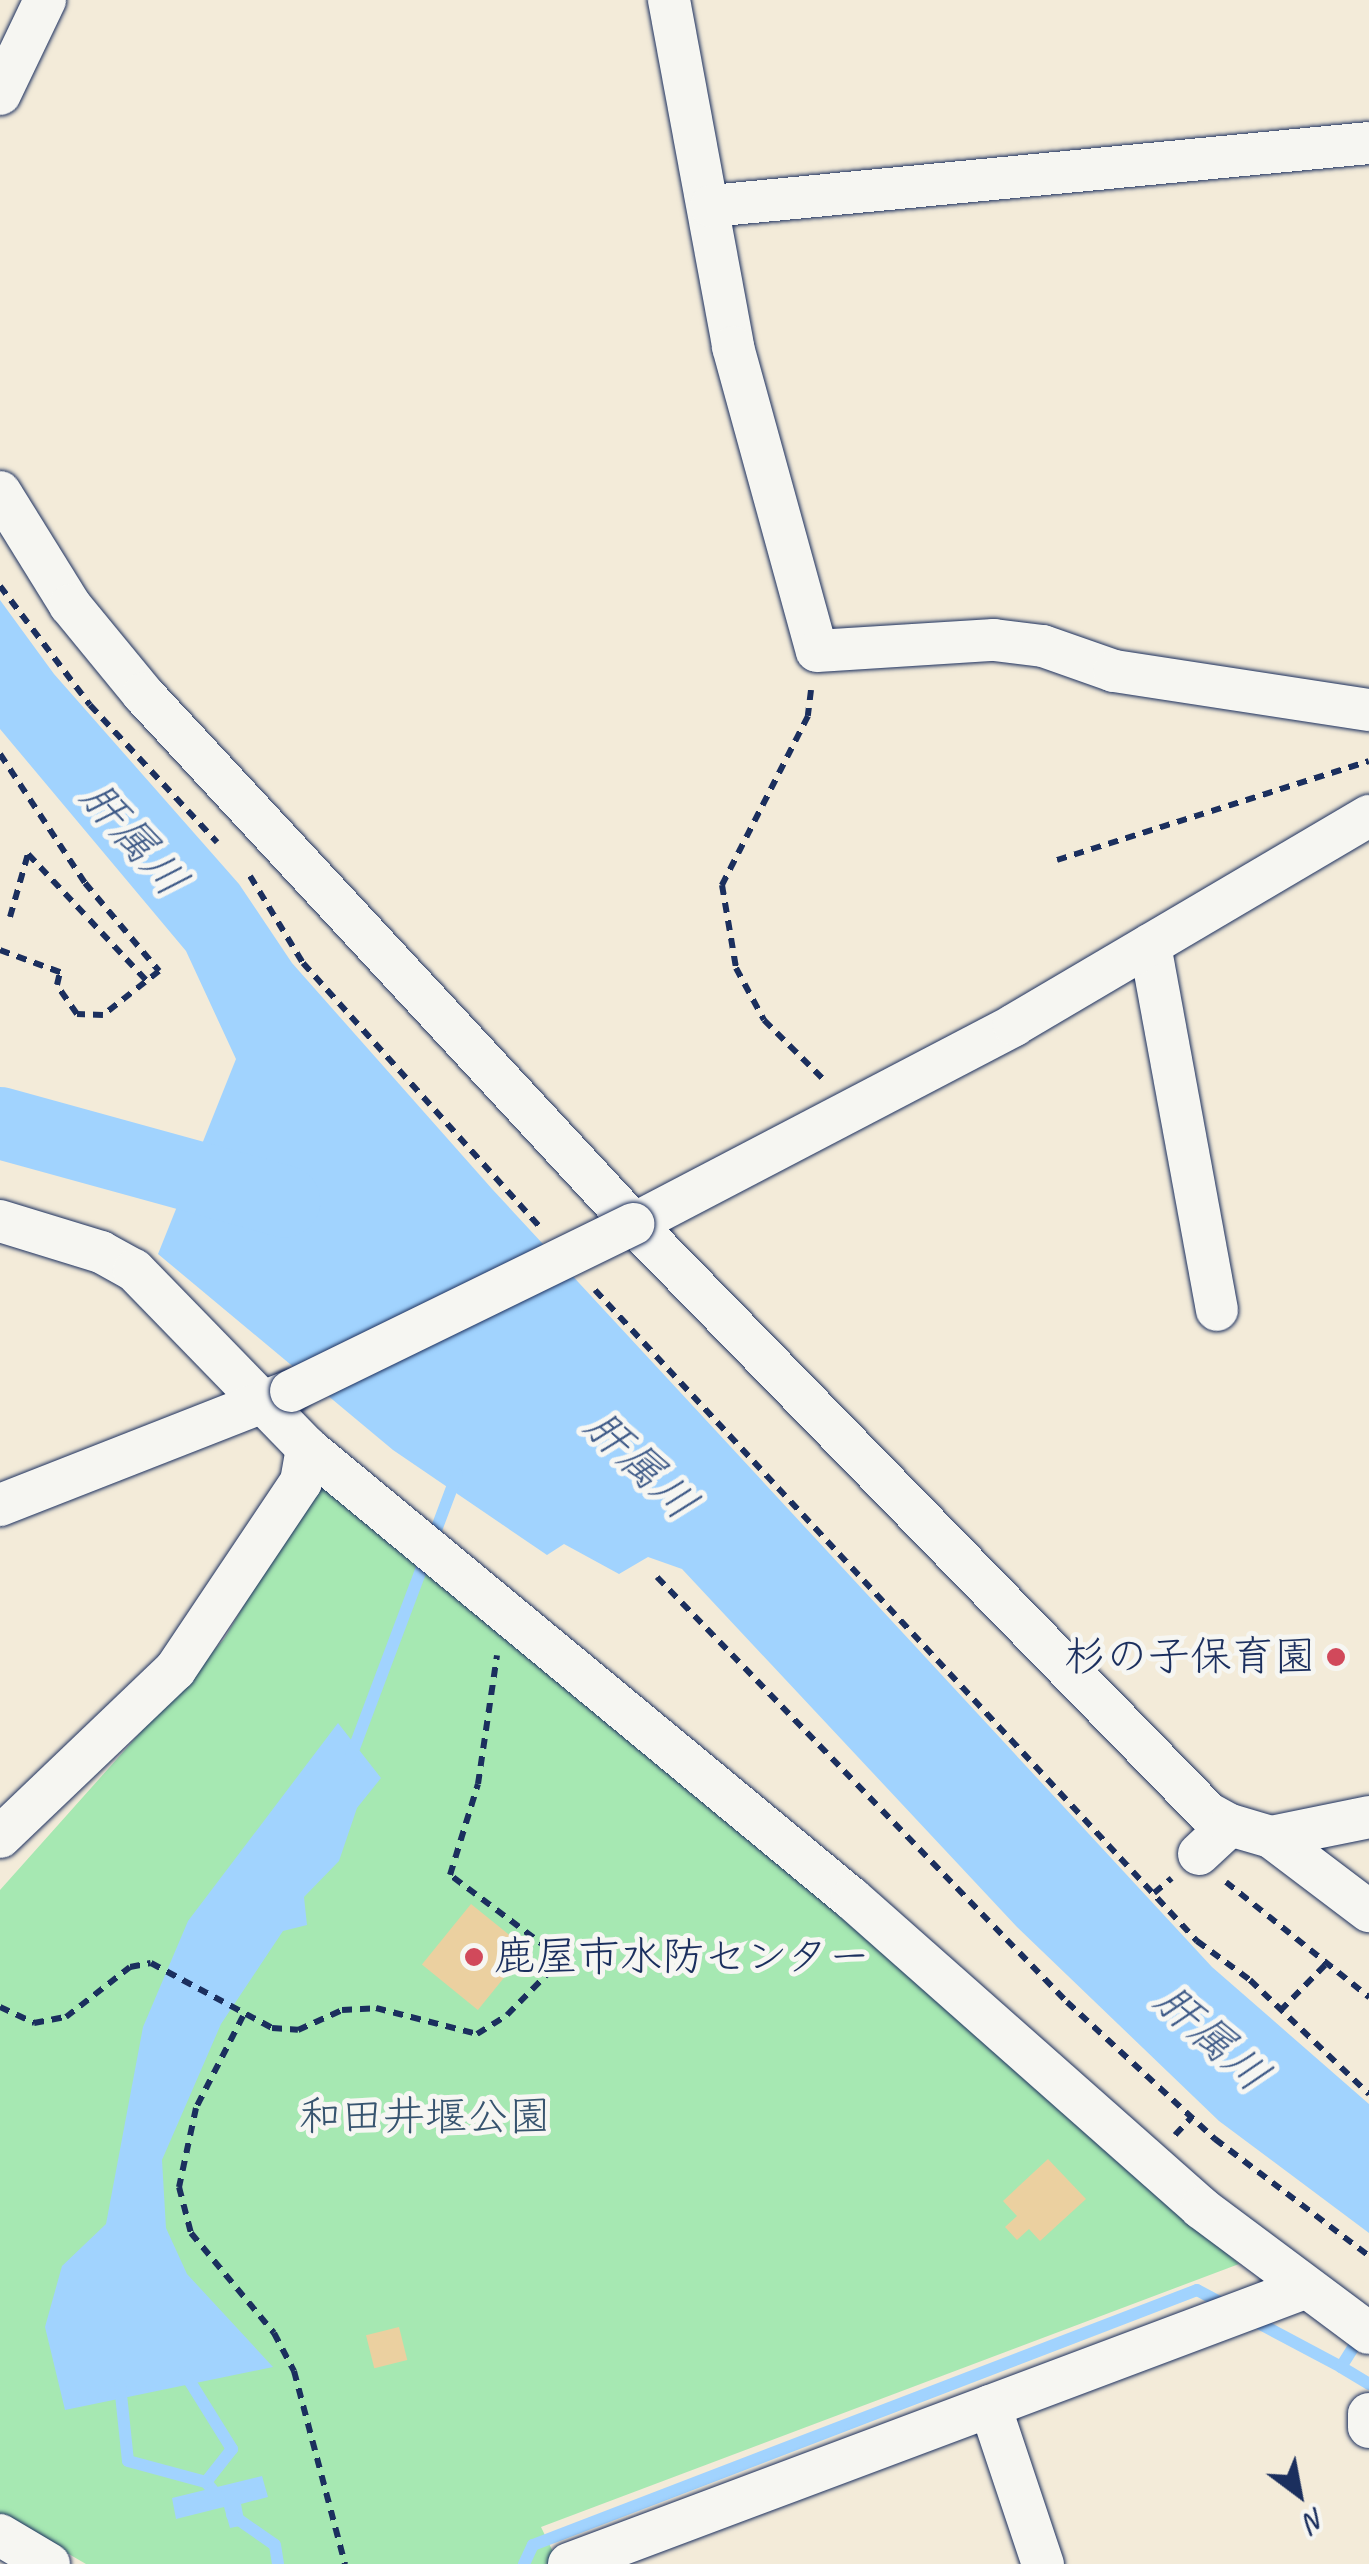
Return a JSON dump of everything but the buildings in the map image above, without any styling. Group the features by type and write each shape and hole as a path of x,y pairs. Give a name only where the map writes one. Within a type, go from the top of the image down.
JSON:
{"street":[{"path":"0,94 46,0"},
{"path":"669,0 711,206 732,347 817,651 994,640 1043,646 1114,672 1369,710"},
{"path":"711,206 1369,143"},
{"path":"0,492 70,605 142,694 634,1224 1208,1813 1230,1825 1271,1837 1369,1912"},
{"path":"0,1505 280,1398 634,1224 875,1098 1150,945 1369,816"},
{"path":"1150,945 1217,1310"},
{"path":"0,1221 102,1252 134,1270 280,1398 308,1448 504,1605 1201,2208 1369,2333"},
{"path":"0,1837 175,1670 300,1482 308,1448"},
{"path":"1271,1837 1369,1817"},
{"path":"1199,1854 1230,1825"},
{"path":"569,2564 1305,2288"},
{"path":"990,2406 1043,2564"},
{"path":"1369,2414 1369,2427"},
{"path":"0,2535 48,2564"}],"path":[{"path":"0,586 90,705 226,851"},
{"path":"817,651 808,716 722,885 736,968 764,1020 835,1088 875,1098"},
{"path":"0,754 85,884 159,971 103,1015 76,1014 57,985 63,973 0,950"},
{"path":"1057,860 1369,761"},
{"path":"10,916 28,854 148,981"},
{"path":"239,865 302,962 544,1232"},
{"path":"584,1277 1197,1941 1369,2094"},
{"path":"657,1577 1081,2015 1216,2139 1369,2256"},
{"path":"0,2007 34,2023 66,2017 130,1967 151,1964 243,2016 298,2030 342,2010 376,2008 477,2034 507,2015 562,1959 450,1875 478,1784 504,1605"},
{"path":"1280,2011 1327,1963"},
{"path":"243,2016 196,2108 179,2187 192,2234 274,2333 294,2372 345,2564"}],"green space":[{"name":"和田井堰公園","path":"319,1479 784,1862 1239,2264 541,2527 557,2560 546,2564 86,2564 0,2514 0,1890 224,1639"}],"water":[{"name":"肝属川","path":"0,600 54,674 239,884 292,963 493,1190 1212,1967 1369,2104 1369,2233 1219,2121 1017,1927 682,1569 648,1557 619,1574 564,1544 547,1555 393,1450 158,1254 236,1059 186,951 0,729"},
{"path":"338,1723 381,1778 357,1808 339,1861 304,1897 307,1925 283,1931 221,2024 162,2160 166,2228 187,2274 273,2367 65,2410 45,2327 62,2266 106,2224 143,2027 188,1921"},
{"path":"262,2476 268,2497 241,2504 245,2525 230,2528 224,2507 176,2519 172,2498"}],"waterway":[{"path":"0,1123 284,1201"},
{"path":"350,1759 457,1474"},
{"path":"524,2564 533,2545 1197,2290 1227,2306"},
{"path":"1249,2318 1341,2367 1360,2336"},
{"path":"1341,2367 1369,2384"},
{"path":"184,2372 232,2449 206,2482 220,2499"},
{"path":"120,2385 128,2461 206,2482"},
{"path":"232,2515 275,2545 278,2564"}],"place":[{"name":"杉の子保育園","path":"1336,1657"},
{"name":"鹿屋市水防センター","path":"474,1957"}]}
